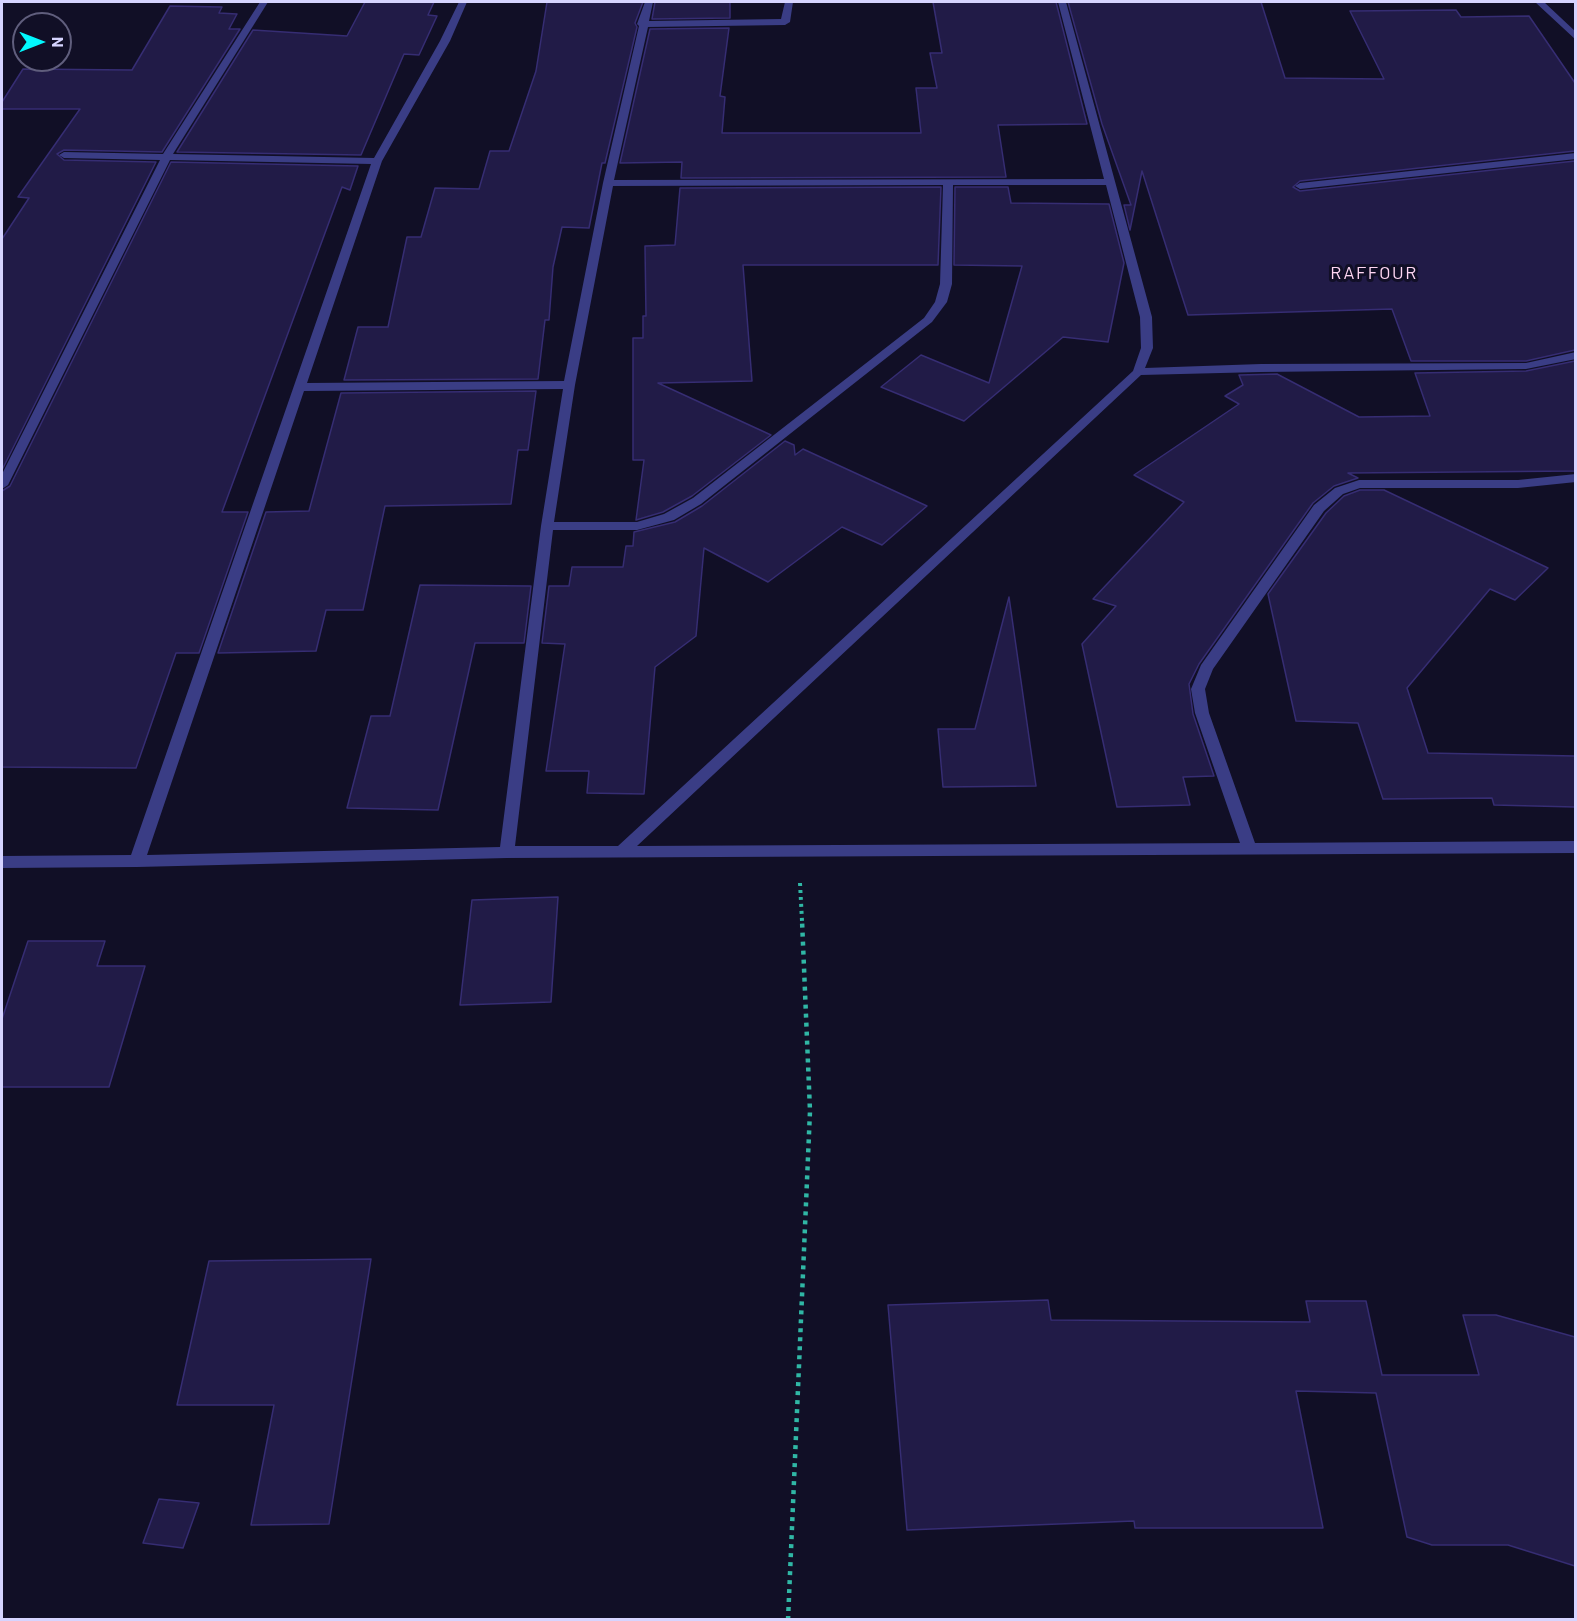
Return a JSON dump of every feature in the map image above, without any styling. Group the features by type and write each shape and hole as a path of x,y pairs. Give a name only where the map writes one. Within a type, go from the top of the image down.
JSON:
{"street":[{"path":"2,485 167,156 264,2"},
{"path":"136,861 376,161 445,41 463,2"},
{"path":"507,852 547,526 569,385 608,183 642,24 649,2"},
{"path":"642,24 786,22 789,2"},
{"path":"621,852 1138,372 1148,348 1146,318 1062,2"},
{"path":"1539,2 1575,37"},
{"path":"64,155 376,161"},
{"path":"1300,186 1575,156"},
{"path":"608,183 1110,182"},
{"path":"547,526 637,526 669,517 697,501 928,320 941,302 946,284 948,184"},
{"path":"1138,372 1261,368 1526,366 1575,355"},
{"path":"299,387 569,385"},
{"path":"1251,849 1202,713 1198,689 1206,668 1319,508 1339,491 1359,484 1518,484 1575,478"},
{"path":"2,862 507,852 1575,847"}],"path":[{"path":"788,1620 810,1111 799,851"}],"building":[{"path":"365,2 434,2 428,15 437,16 419,55 404,54 361,155 177,152 253,30 347,36"},
{"path":"547,2 643,2 635,23 637,27 605,163 602,163 589,228 562,227 553,267 549,320 545,320 538,379 344,380 358,327 388,327 407,237 421,237 435,188 479,189 490,151 509,151 536,71"},
{"path":"655,2 730,2 730,18 652,19"},
{"path":"933,2 1056,2 1087,124 998,125 1006,177 681,178 682,162 620,163 650,29 729,28 720,96 725,97 722,133 921,133 916,88 937,88 930,53 942,53"},
{"path":"1068,2 1261,2 1285,78 1384,79 1350,11 1456,10 1461,17 1529,16 1575,83 1575,151 1300,181 1293,187 1300,191 1575,161 1575,350 1526,361 1411,361 1392,309 1188,315 1142,171 1130,230 1124,205 1131,205 1102,124"},
{"path":"170,6 222,7 219,13 237,14 229,29 240,29 162,152 64,150 57,154 64,160 156,162 2,470 2,239 29,198 18,197 80,109 2,109 2,102 21,72 132,70"},
{"path":"171,162 358,166 350,190 342,187 222,512 248,512 199,653 176,653 136,768 2,767 2,491 10,486"},
{"path":"941,187 938,265 743,265 752,381 658,383 771,435 692,496 663,512 636,520 644,460 633,460 633,338 643,338 643,316 646,316 645,246 675,245 680,188"},
{"path":"955,187 1008,187 1011,203 1109,204 1124,263 1108,342 1063,337 964,421 881,387 921,355 989,383 1022,266 954,265"},
{"path":"1575,361 1575,471 1348,473 1358,478 1334,486 1313,503 1199,664 1189,684 1193,714 1214,776 1183,777 1190,805 1117,807 1082,644 1116,606 1093,599 1184,502 1134,475 1239,404 1225,396 1243,385 1239,375 1277,374 1359,417 1430,416 1415,373 1526,371"},
{"path":"536,391 528,450 518,450 511,504 385,506 363,610 326,610 316,651 218,653 266,512 309,511 341,393"},
{"path":"785,441 794,445 795,455 803,449 927,506 882,545 842,527 768,582 704,548 696,636 655,667 644,794 587,793 589,771 546,771 565,644 542,643 549,586 569,586 572,567 623,567 626,546 633,546 634,532 675,522 702,506"},
{"path":"1360,490 1384,490 1548,568 1515,600 1490,589 1407,688 1428,753 1575,756 1575,807 1494,805 1492,798 1383,799 1358,723 1296,721 1268,594 1326,513 1344,496"},
{"path":"420,585 531,586 524,643 475,643 438,810 347,808 371,716 390,716"},
{"path":"1009,597 1036,786 943,787 938,729 975,729"},
{"path":"558,897 551,1002 460,1005 472,900"},
{"path":"28,941 105,941 97,966 145,966 109,1087 2,1087 2,1019"},
{"path":"371,1259 329,1524 251,1525 274,1405 177,1405 209,1261"},
{"path":"1048,1300 1051,1320 1310,1322 1306,1301 1366,1301 1382,1375 1479,1375 1463,1315 1496,1315 1575,1337 1575,1566 1508,1545 1432,1545 1407,1537 1376,1393 1296,1391 1323,1528 1135,1528 1134,1521 907,1530 888,1305"},
{"path":"159,1499 199,1503 183,1548 143,1543"}],"district":[{"name":"RAFFOUR","path":"1374,273"}]}
